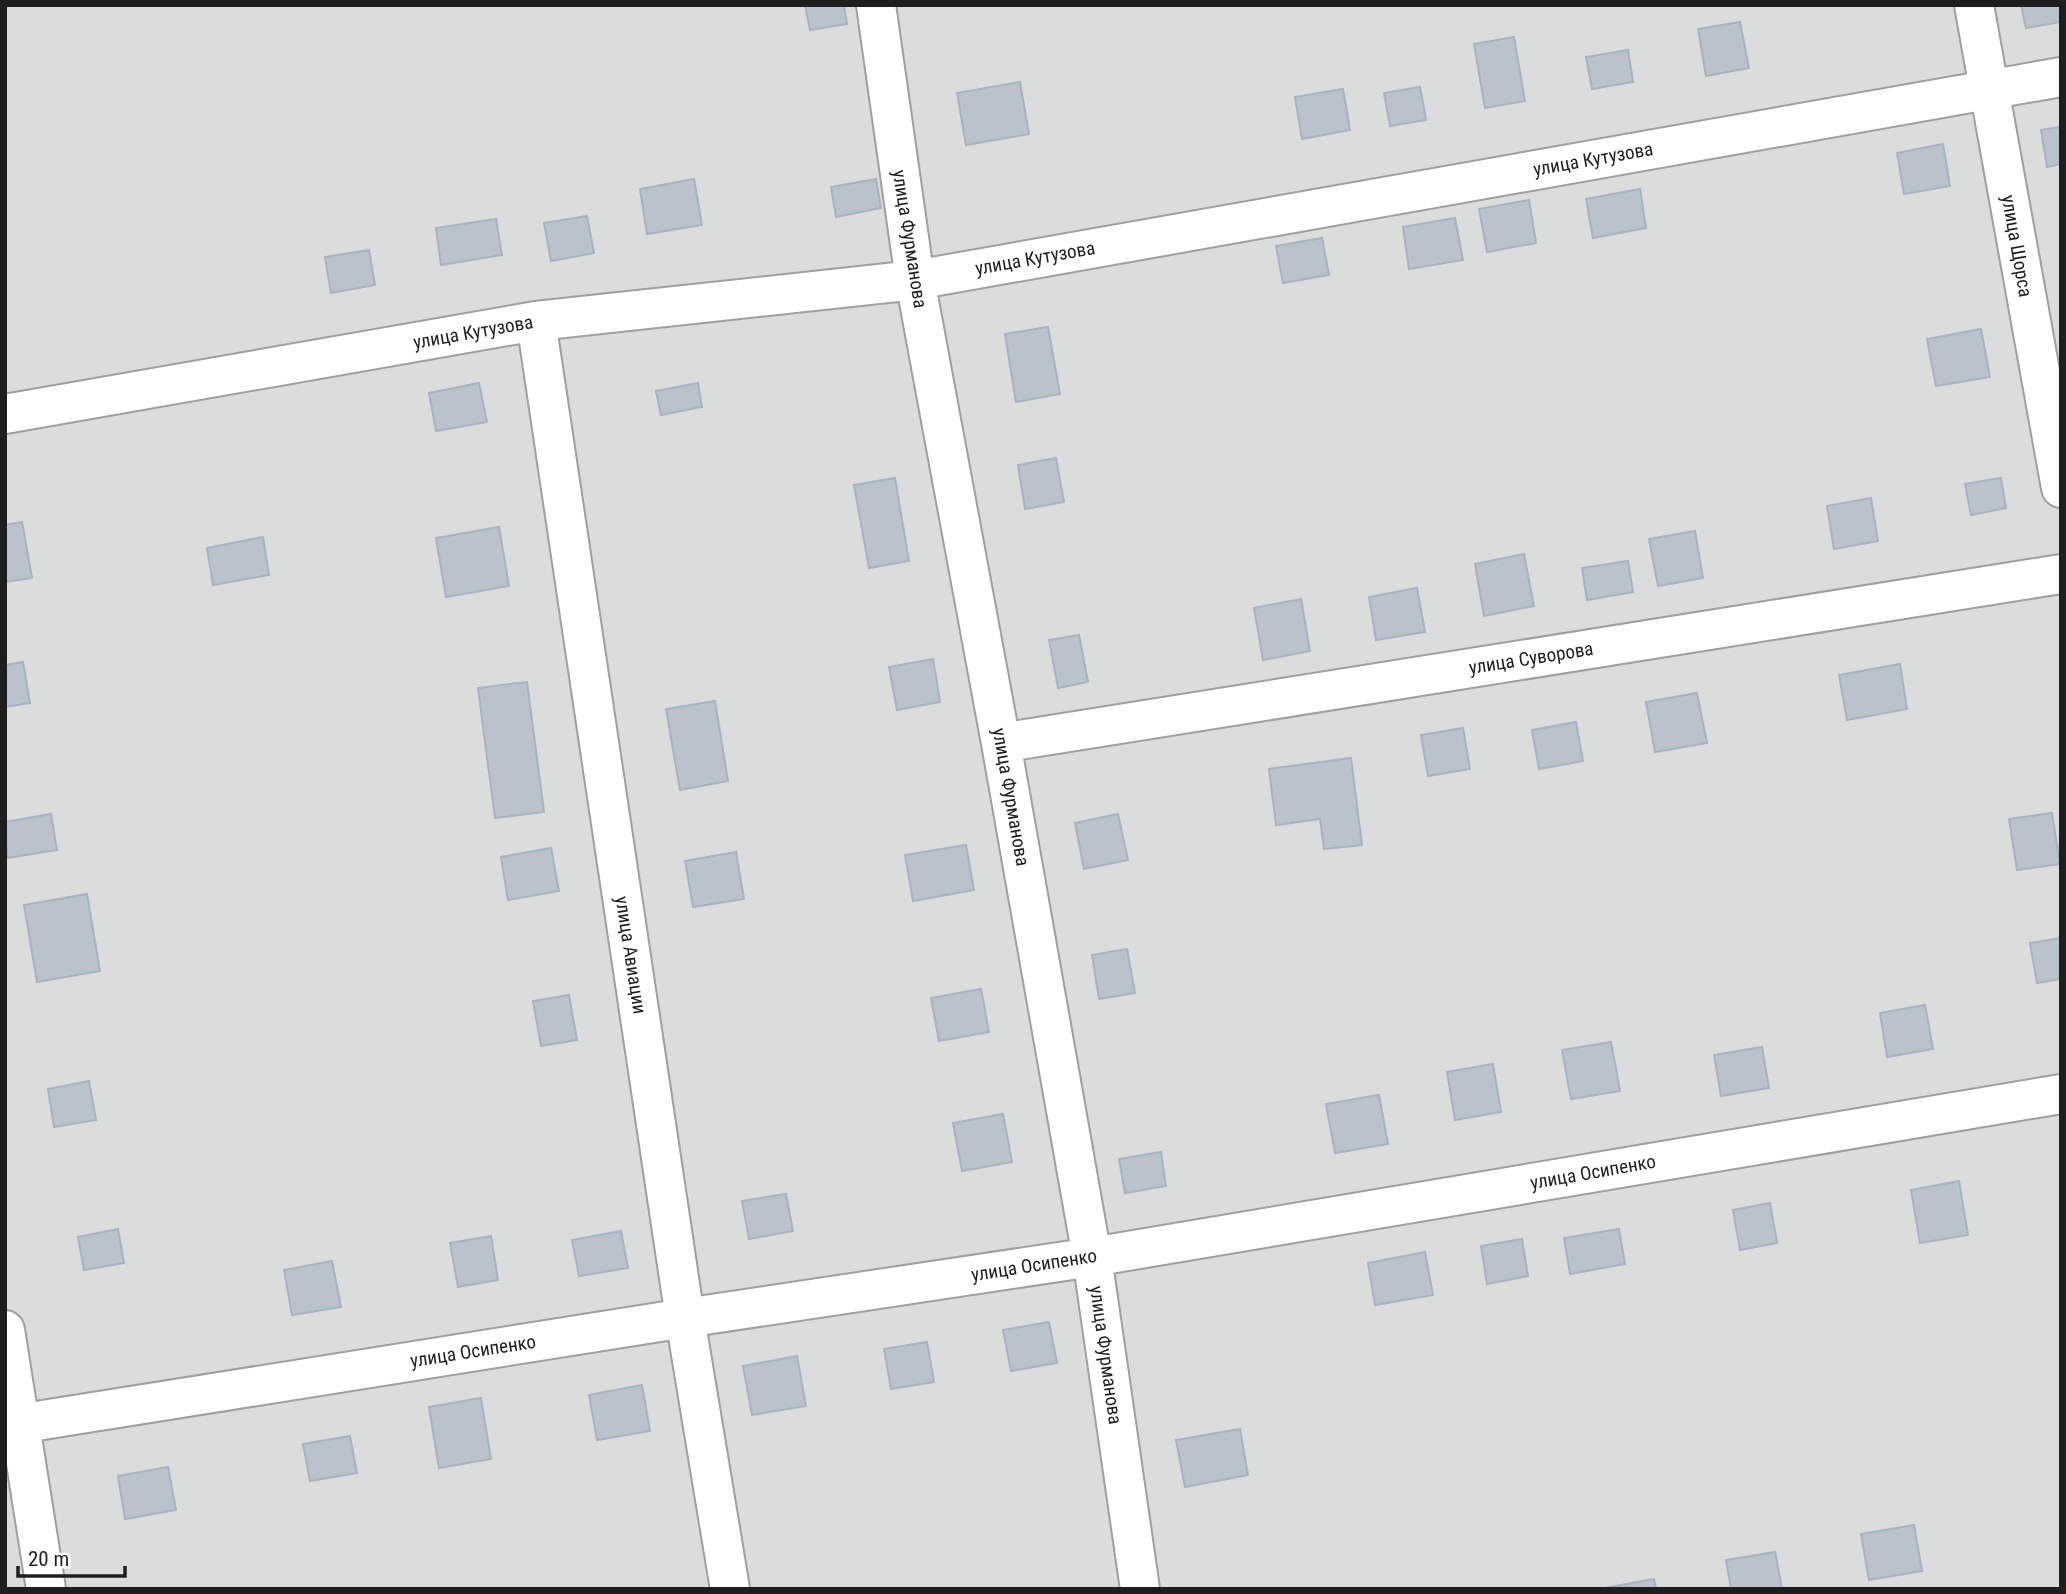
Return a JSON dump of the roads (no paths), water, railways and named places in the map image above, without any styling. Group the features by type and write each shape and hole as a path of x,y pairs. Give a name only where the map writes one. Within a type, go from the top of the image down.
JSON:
{"street":[{"name":"улица Фурманова","path":"876,5 915,280 1092,1257 1140,1589"},
{"name":"улица Щорса","path":"1974,5 2061,488"},
{"name":"улица Кутузова","path":"5,414 536,321 915,280 2061,77"},
{"name":"улица Авиации","path":"536,321 685,1318 730,1589"},
{"name":"улица Суворова","path":"1001,743 2061,573"},
{"name":"улица Осипенко","path":"13,1425 685,1318 1092,1257 2061,1094"},
{"path":"5,1330 13,1425 46,1589"}]}
